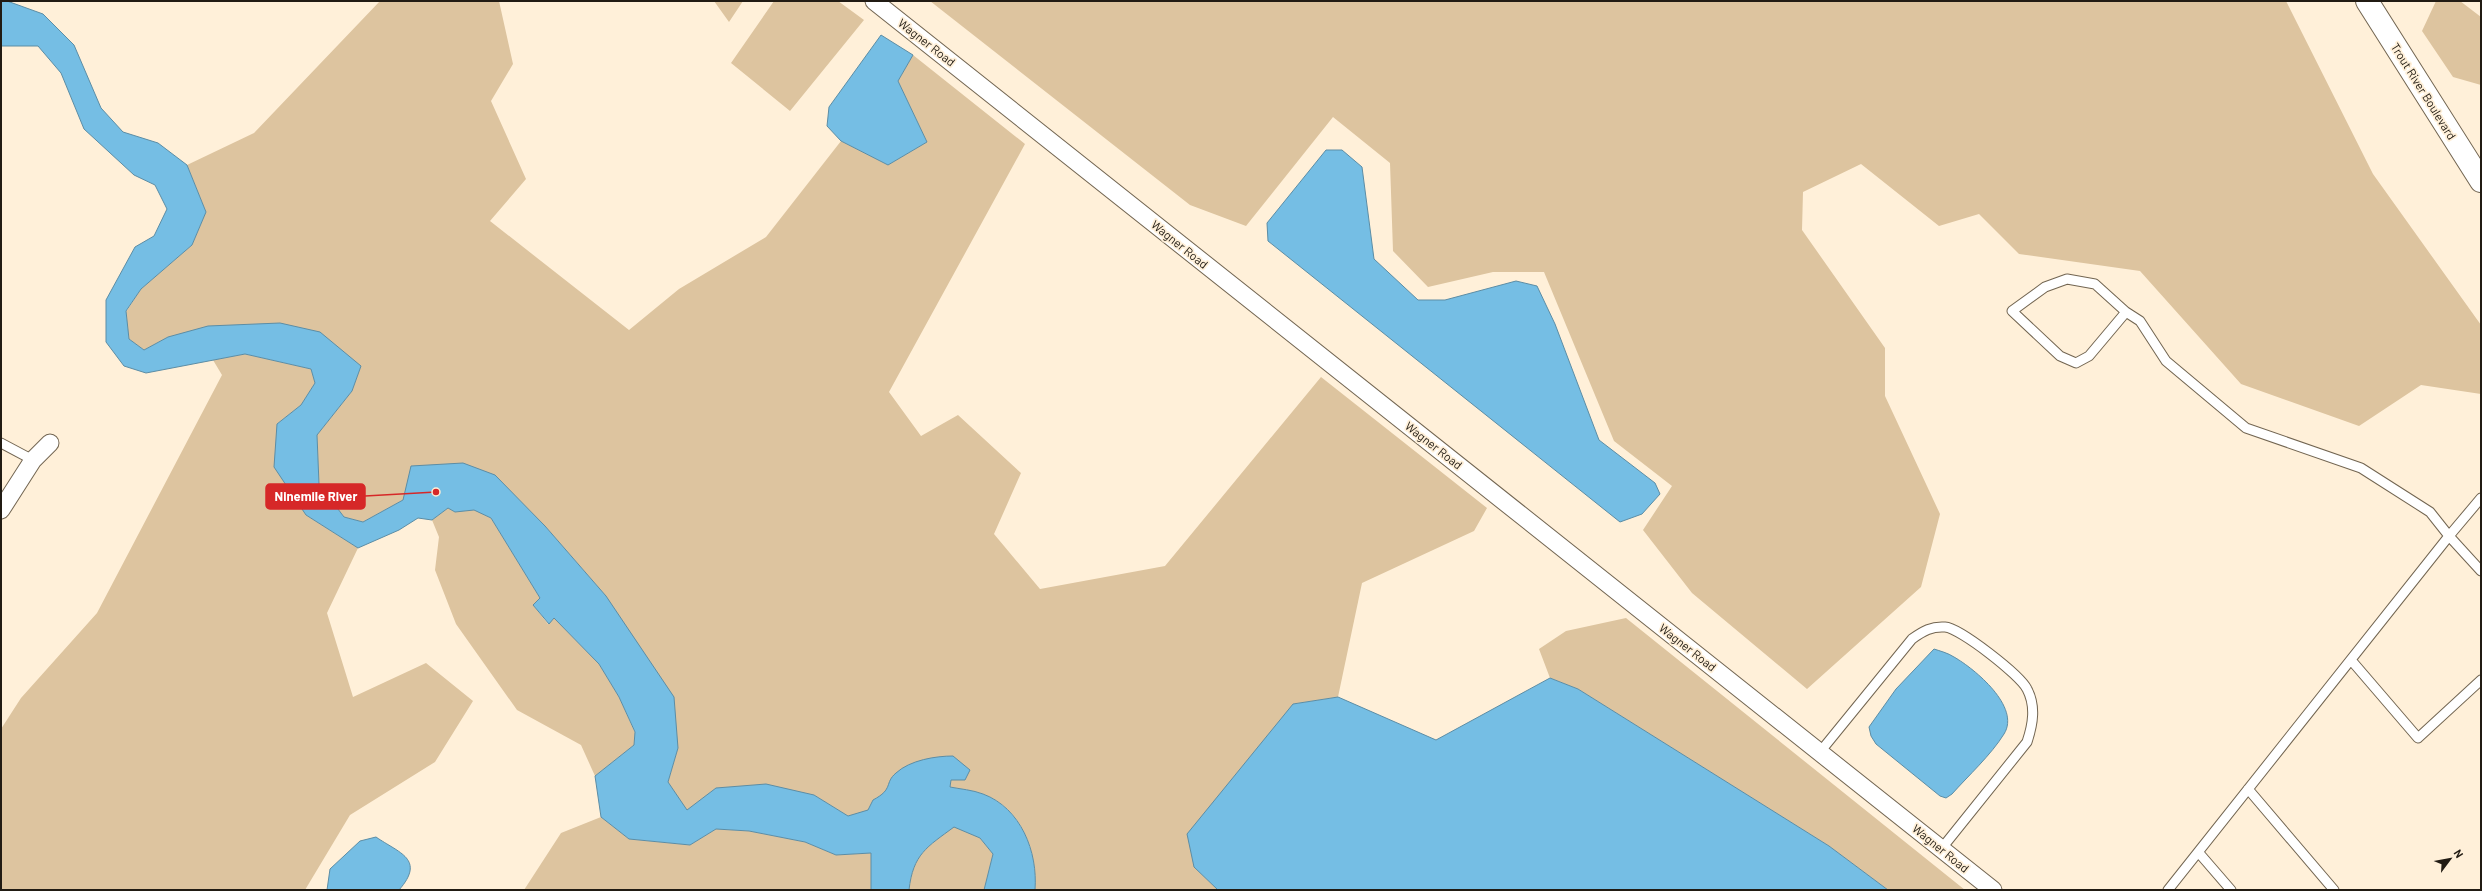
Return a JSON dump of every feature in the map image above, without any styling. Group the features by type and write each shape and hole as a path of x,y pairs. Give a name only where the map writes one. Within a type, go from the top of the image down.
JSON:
{"street":[{"name":"Wagner Road","path":"874,1 1993,890"},
{"name":"Trout River Boulevard","path":"2369,4 2481,181"},
{"path":"1,510 32,460 50,443"}],"lane":[{"path":"2126,312 2089,356 2076,363 2060,356 2012,310 2045,287 2067,279 2095,284 2126,312 2140,321 2166,361 2246,428 2361,468 2430,512 2449,536 2481,571"},
{"path":"1,443 32,460"},
{"path":"2168,890 2199,853 2449,536 2481,498"},
{"path":"1820,752 1912,639 1924,630 1947,627 1960,632 2017,675 2027,689 2032,706 2033,725 2027,742 1942,848"},
{"path":"2351,660 2418,738 2481,680"},
{"path":"2248,789 2334,890"},
{"path":"2199,853 2231,890"}],"shaded area":[{"path":"380,1 499,1 513,64 491,101 526,179 490,221 629,330 679,289 766,237 841,141 888,165 927,142 898,81 913,55 1025,144 889,392 921,436 958,415 1021,473 994,534 1040,589 1165,566 1321,377 1487,508 1474,531 1362,583 1338,697 1293,704 1194,867 1218,890 1035,890 1035,875 1030,846 1017,820 1008,809 996,800 983,794 950,787 951,780 896,773 885,794 873,800 868,811 848,816 814,795 716,788 687,811 668,782 678,748 606,596 545,526 495,476 403,500 363,522 344,517 319,484 317,435 352,391 361,366 168,337 144,350 129,339 126,312 141,289 192,245 206,212 187,165 254,133"},
{"path":"714,1 743,1 729,22"},
{"path":"774,1 838,1 864,20 790,111 731,63"},
{"path":"930,1 2286,1 2373,174 2481,325 2481,394 2421,385 2359,426 2241,384 2140,271 2019,254 1979,214 1939,226 1861,164 1803,192 1802,230 1885,348 1885,396 1940,514 1921,587 1807,689 1692,593 1643,530 1672,486 1614,441 1544,272 1493,272 1428,287 1393,251 1390,163 1333,117 1246,226 1190,205"},
{"path":"2436,1 2460,1 2481,17 2481,85 2453,77 2422,31"},
{"path":"245,354 311,369 315,383 301,405 277,424 306,515 358,548 327,613 353,697 426,663 473,701 435,762 350,815 305,890 1,890 1,729 21,698 97,613 222,375 213,360"},
{"path":"448,508 455,512 474,509 491,518 540,598 533,605 548,624 554,618 599,664 619,697 635,733 634,745 595,776 581,745 517,710 456,624 435,570 439,537 432,520"},
{"path":"1626,618 1965,890 1888,890 1829,846 1578,689 1550,678 1539,649 1566,631"},
{"path":"601,817 629,839 690,845 716,829 749,831 805,842 836,855 871,853 871,890 524,890 561,833"},
{"path":"954,826 980,838 993,854 984,890 909,890 914,867 918,859 929,846"}],"water":[{"path":"1,1 7,1 43,14 74,45 101,108 123,132 158,143 187,165 206,212 192,245 141,289 126,311 129,339 144,350 168,337 208,326 280,323 320,332 361,366 352,391 317,435 319,484 344,517 363,522 403,500 411,466 463,463 495,475 545,526 606,596 674,697 678,748 668,782 687,810 716,788 766,784 814,795 848,816 868,810 873,800 884,793 892,777 908,765 923,760 953,756 970,770 965,780 951,780 950,787 983,794 1008,810 1017,821 1030,847 1035,876 1035,890 984,890 993,854 980,838 954,827 923,852 914,868 909,890 871,890 871,853 836,855 805,842 749,831 716,829 690,845 629,839 601,817 595,776 634,745 635,732 619,697 599,664 554,618 549,624 533,605 540,598 491,518 474,510 455,512 448,508 432,520 418,518 399,530 358,548 306,515 274,467 277,424 301,405 315,383 311,369 245,354 146,373 124,366 106,342 106,300 135,247 154,236 167,209 155,185 134,175 84,129 61,73 38,46 1,46"},
{"path":"881,35 913,55 898,81 927,142 888,165 841,141 827,126 829,107"},
{"path":"1326,150 1342,150 1362,167 1374,259 1418,300 1445,300 1516,281 1537,286 1555,324 1599,440 1655,483 1660,494 1642,514 1620,522 1268,241 1267,223"},
{"path":"1934,649 1954,657 1973,670 1984,680 2001,701 2006,712 2008,723 2004,734 1993,750 1952,794 1946,798 1940,796 1876,744 1871,736 1869,727 1896,689"},
{"path":"1550,678 1578,689 1829,846 1888,890 1218,890 1194,867 1187,834 1293,704 1338,697 1436,740"},
{"path":"376,837 401,853 410,864 410,871 407,879 399,890 327,890 330,869 360,841"}],"place":[{"name":"Ninemile River","path":"436,492"}]}
